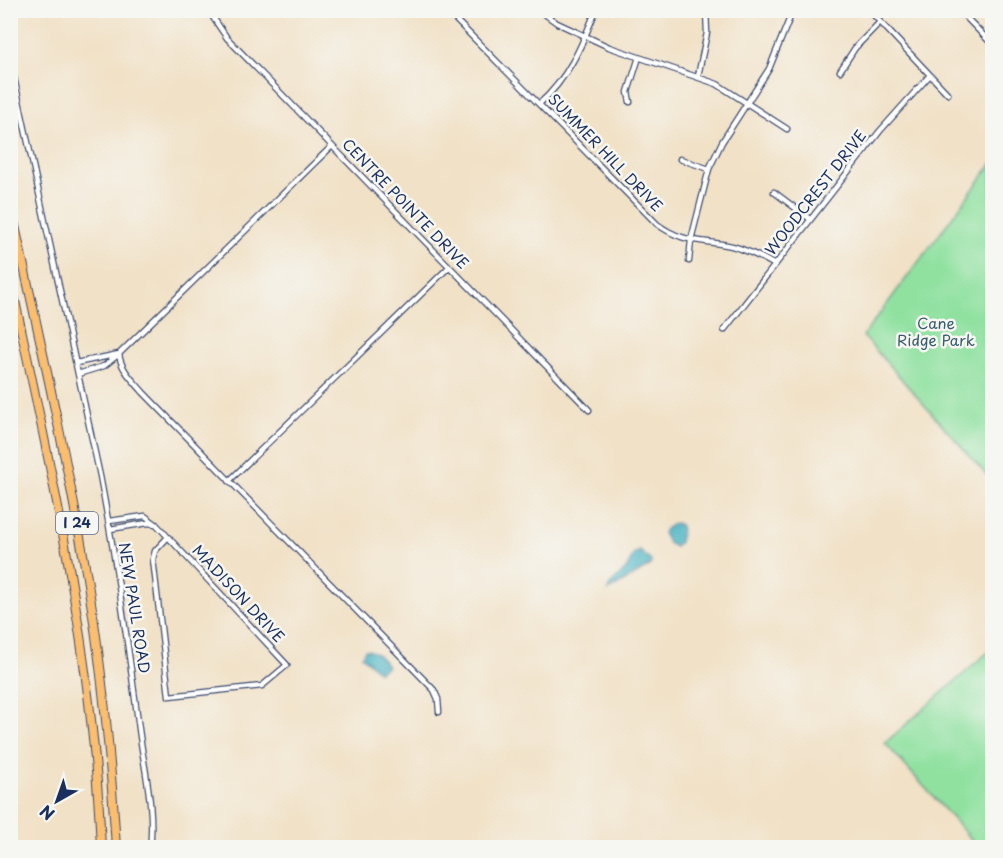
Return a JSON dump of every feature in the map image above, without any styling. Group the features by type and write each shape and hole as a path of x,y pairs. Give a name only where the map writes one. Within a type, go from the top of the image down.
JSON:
{"highway":[{"name":"I 24","path":"10,203 63,452 89,592 104,708 116,848"},
{"name":"I 24","path":"10,278 55,487 81,641 94,753 101,848"},
{"path":"10,303 27,357"}],"street":[{"name":"CENTRE POINTE DRIVE","path":"208,10 227,38 589,410"},
{"name":"SUMMER HILL DRIVE","path":"446,10 657,224 670,233 691,240 749,251 775,265"},
{"path":"539,10 557,23 585,36 717,84 787,129"},
{"path":"539,104 562,81 596,10"},
{"path":"698,76 707,33 706,10"},
{"path":"689,261 691,240 709,169 722,142 769,69 793,10"},
{"path":"869,10 948,94"},
{"path":"959,10 988,40"},
{"path":"840,71 855,48 880,22"},
{"path":"630,102 628,92 639,57"},
{"name":"NEW PAUL ROAD","path":"10,59 110,529 150,811 150,848"},
{"name":"WOODCREST DRIVE","path":"724,330 880,131 930,75"},
{"path":"78,374 104,366 119,354 332,146"},
{"path":"680,159 709,169"},
{"path":"774,192 810,219"},
{"path":"229,481 449,267"},
{"path":"76,363 119,354"},
{"path":"119,354 123,367 143,392 434,690 438,699 439,712"},
{"path":"108,521 145,516 156,524"},
{"path":"129,518 131,526"},
{"path":"110,529 148,523 156,524"},
{"name":"MADISON DRIVE","path":"156,524 287,665 266,684 169,696 153,560 155,551 168,537"}],"green space":[{"name":"Cane Ridge Park","path":"992,164 992,481 863,336"},
{"path":"992,649 992,847 978,847 885,743"}],"water":[{"path":"674,523 679,524 681,533 679,543 675,547 668,543 663,533"},
{"path":"640,551 651,561 651,565 608,591 609,586 626,569 634,554"},
{"path":"365,650 378,655 387,666 379,672 362,656"}]}
